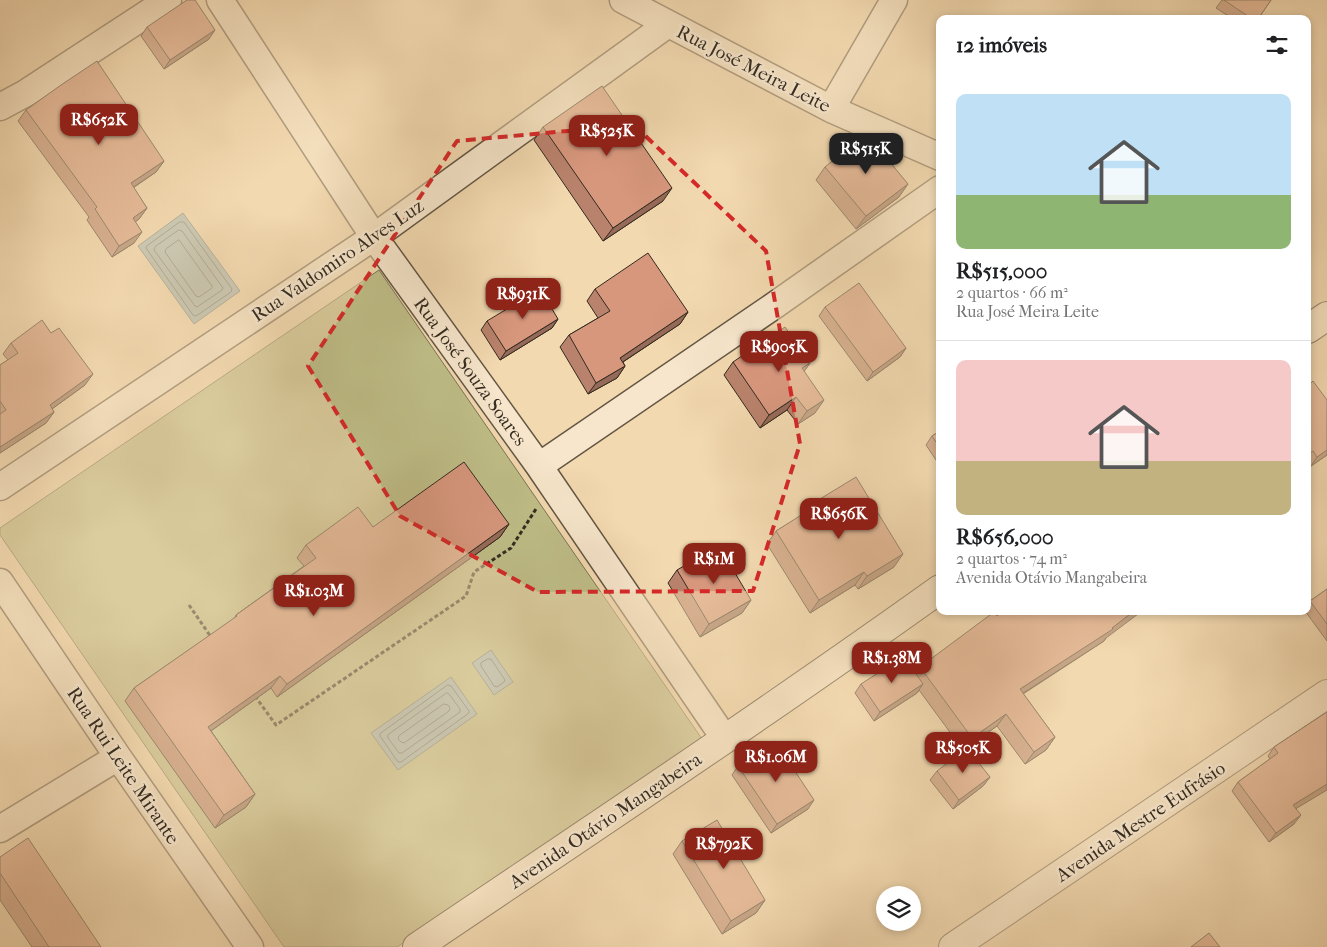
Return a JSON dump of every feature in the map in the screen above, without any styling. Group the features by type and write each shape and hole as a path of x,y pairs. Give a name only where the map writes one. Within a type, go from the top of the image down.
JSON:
{"main road":[{"path":"1311,327 1327,316"},
{"name":"Avenida Otávio Mangabeira","path":"417,947 661,784 836,664 936,592"},
{"name":"Avenida Mestre Eufrásio","path":"953,947 1327,694"}],"street":[{"path":"0,107 26,93 168,0"},
{"name":"Rua José Souza Soares","path":"220,0 374,237 539,466 725,739"},
{"name":"Rua José Meira Leite","path":"623,0 831,108 936,156"},
{"path":"831,108 894,0"},
{"name":"Rua Valdomiro Alves Luz","path":"0,487 374,237 668,24"},
{"path":"539,466 936,192"},
{"name":"Rua Rui Leite Mirante","path":"0,582 118,757 250,947"},
{"path":"0,829 118,757"}],"path":[{"path":"252,693 276,725 466,596 474,572 511,548 539,504 539,466"},
{"path":"189,604 211,637"}],"highlighted area":[{"path":"634,125 766,251 800,444 753,591 538,592 400,516 308,366 457,141"}],"shaded area":[{"path":"379,270 702,739 397,947 284,947 0,535 0,528"}],"water":[{"path":"183,213 240,291 194,324 138,246"},
{"path":"491,650 513,682 494,695 472,663"},
{"path":"451,677 477,714 398,770 371,733"}],"building":[{"path":"187,0 195,0 215,30 170,60 147,27"},
{"path":"1224,0 1271,0 1261,15 1246,15"},
{"path":"97,61 164,161 131,183 147,208 133,218 142,232 119,246 95,209 97,207 26,110"},
{"path":"602,86 672,188 613,228 543,127"},
{"path":"866,133 908,184 866,216 825,167"},
{"path":"648,253 688,312 620,358 625,366 596,383 569,335 610,311 595,289"},
{"path":"859,283 906,348 873,372 825,307"},
{"path":"540,289 558,319 506,351 487,321"},
{"path":"42,320 51,333 59,328 93,374 50,405 54,412 0,447 0,414 6,410 0,401 0,365 18,353 11,343"},
{"path":"785,327 810,363 802,368 824,400 807,411 796,397 769,415 733,362"},
{"path":"1313,381 1327,400 1327,450 1317,457 1313,451 1311,453 1311,383"},
{"path":"936,434 936,442 932,436"},
{"path":"464,462 509,524 287,684 280,676 208,727 255,794 224,815 134,688 316,558 306,545 358,507 373,527"},
{"path":"856,477 903,554 867,576 864,572 819,600 776,531 822,502 820,499"},
{"path":"719,546 751,600 709,624 677,570"},
{"path":"1327,589 1327,624 1311,602 1311,600"},
{"path":"990,615 1129,615 1113,629 1020,689 1055,737 1034,752 1006,714 972,738 920,667"},
{"path":"904,656 923,684 880,712 861,684"},
{"path":"1327,712 1327,784 1293,805 1301,815 1276,833 1238,782 1278,753 1274,747"},
{"path":"775,741 814,800 777,824 738,766"},
{"path":"967,748 990,777 959,800 937,771"},
{"path":"717,820 765,900 731,921 682,841"},
{"path":"28,838 101,947 49,947 0,873 0,857"},
{"path":"1209,933 1220,947 1191,947"}]}
